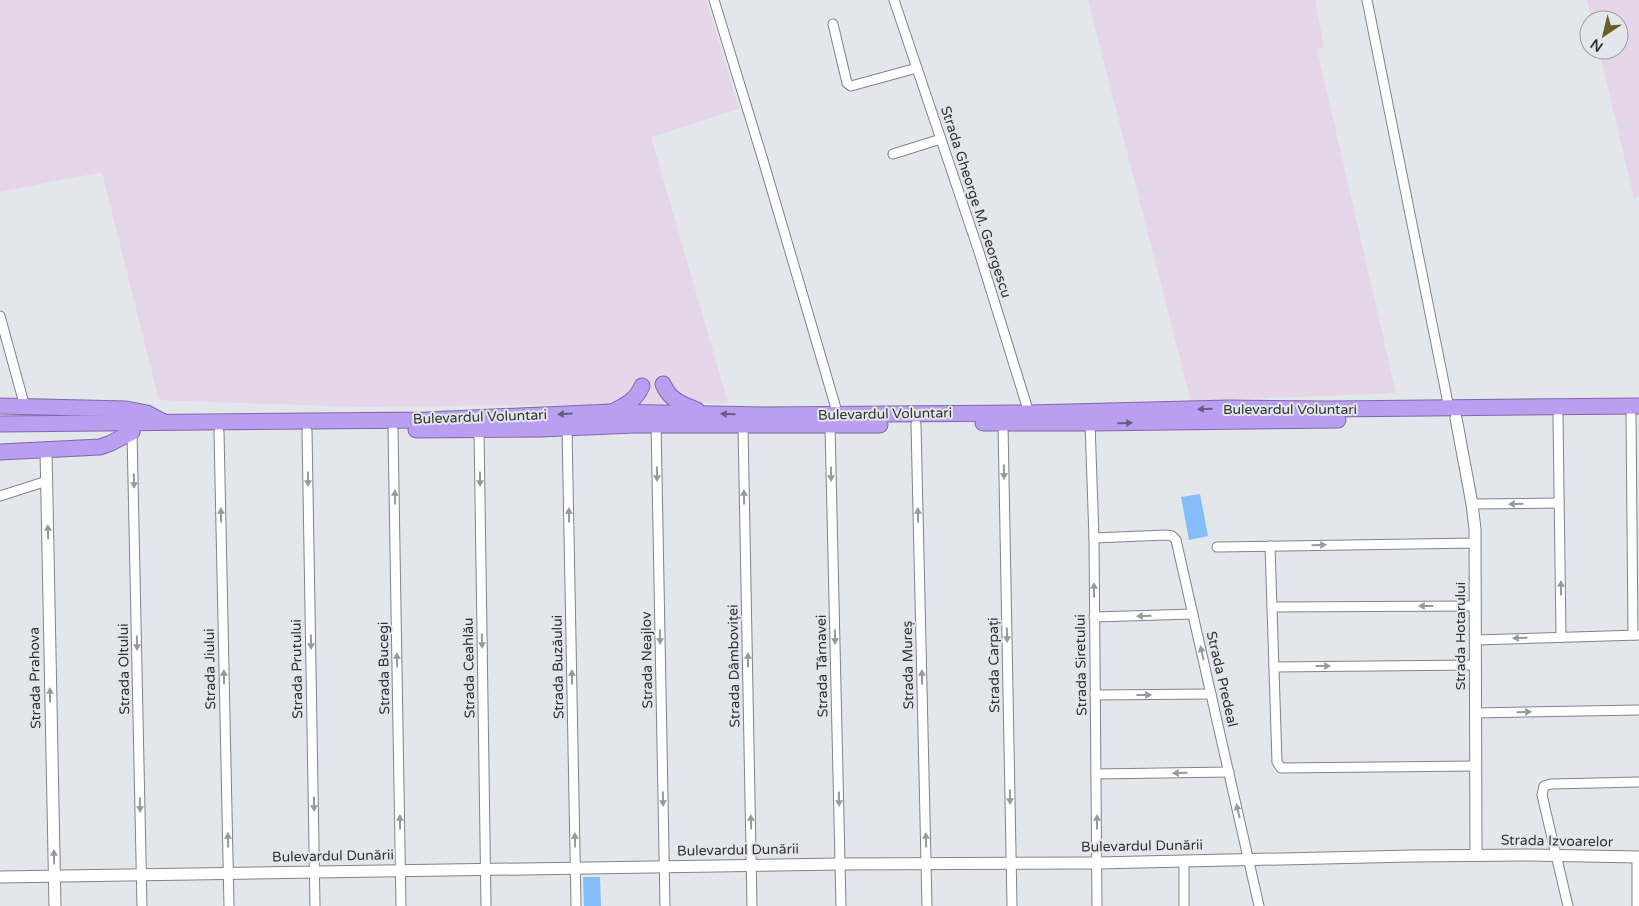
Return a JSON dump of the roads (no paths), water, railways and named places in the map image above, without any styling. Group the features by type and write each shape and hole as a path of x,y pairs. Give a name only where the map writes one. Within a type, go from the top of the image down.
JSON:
{"highway":[{"path":"663,384 674,400 708,414"},
{"path":"611,412 633,400 640,392 642,386"},
{"path":"0,406 138,410 165,422"},
{"name":"Bulevardul Voluntari","path":"132,427 165,422 442,419 611,412 656,419 743,426 834,420 1229,408 1558,416 1636,412"},
{"name":"Bulevardul Voluntari","path":"132,427 219,432 479,430 567,428 708,414 916,424 1090,424 1452,413 1636,412"},
{"path":"0,424 132,427"},
{"path":"0,432 132,427"},
{"path":"0,452 100,447 111,443 132,427"}],"street":[{"name":"Strada Târnavei","path":"714,0 763,160 834,420 841,906"},
{"name":"Strada Gheorge M. Georgescu","path":"894,0 979,252 1029,413"},
{"path":"1367,0 1452,413"},
{"path":"833,24 848,83 851,86 917,68"},
{"path":"893,154 941,139"},
{"path":"0,316 25,407"},
{"path":"1475,640 1636,635 1636,412"},
{"name":"Strada Hotarului","path":"1452,413 1472,504 1475,606 1476,855"},
{"path":"1558,416 1561,637"},
{"name":"Strada Neajlov","path":"656,419 666,906"},
{"name":"Strada Mureș","path":"916,424 927,906"},
{"name":"Strada Carpați","path":"1003,424 1012,906"},
{"name":"Strada Siretului","path":"1090,424 1094,538 1098,906"},
{"name":"Strada Dâmboviței","path":"743,426 752,906"},
{"name":"Strada Oltului","path":"132,427 142,906"},
{"name":"Strada Buzăului","path":"567,428 576,906"},
{"name":"Strada Bucegi","path":"393,430 401,906"},
{"name":"Strada Ceahlău","path":"479,430 486,906"},
{"name":"Strada Prutului","path":"307,431 315,906"},
{"name":"Strada Jiului","path":"219,432 229,906"},
{"name":"Strada Prahova","path":"46,450 55,906"},
{"path":"0,496 47,481"},
{"path":"1472,504 1559,503"},
{"name":"Strada Predeal","path":"1094,538 1166,535 1172,536 1176,540 1259,906"},
{"path":"1217,547 1474,543"},
{"path":"1270,546 1278,766 1281,768 1476,766"},
{"path":"1272,607 1475,606"},
{"path":"1094,617 1193,614"},
{"path":"1274,666 1475,665"},
{"path":"1095,695 1211,694"},
{"path":"1475,713 1639,710"},
{"path":"1096,774 1229,772"},
{"path":"1568,906 1542,794 1544,786 1551,784 1639,782"},
{"name":"Bulevardul Dunării","path":"0,877 665,866 1097,863 1476,855"},
{"name":"Strada Izvoarelor","path":"1476,855 1638,857"},
{"path":"1637,906 1638,857"},
{"path":"1184,861 1184,906"}]}
